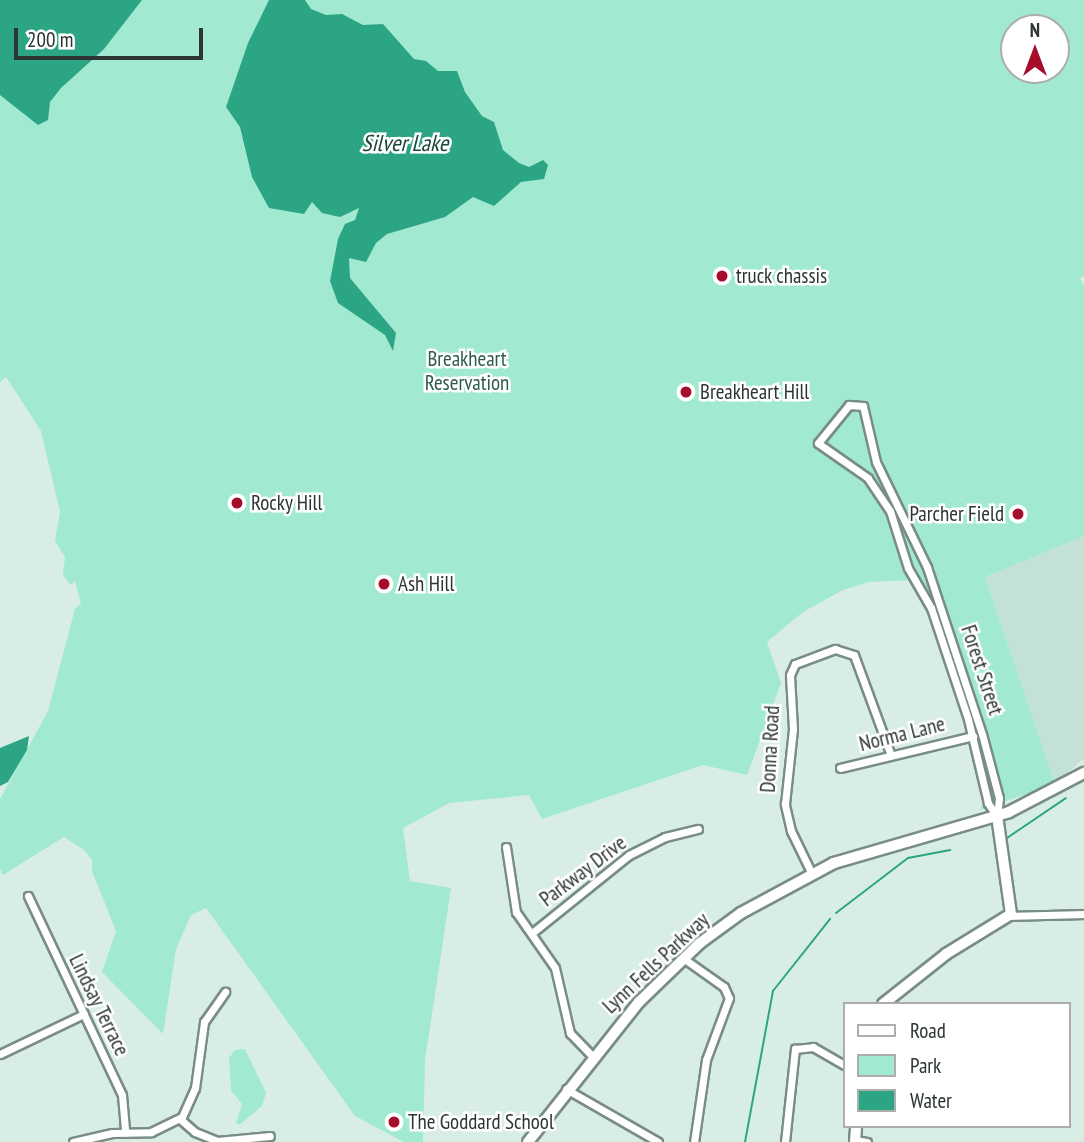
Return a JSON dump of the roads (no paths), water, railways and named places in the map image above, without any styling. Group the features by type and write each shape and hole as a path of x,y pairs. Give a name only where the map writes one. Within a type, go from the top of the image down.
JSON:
{"main road":[{"name":"Lynn Fells Parkway","path":"528,1142 592,1056 683,958 741,913 812,874 881,846 997,816 1044,797 1084,773"}],"street":[{"name":"Forest Street","path":"997,816 988,803 973,736 930,608 908,568 890,511 874,485 818,443 849,405 863,406 884,479 915,539 982,734 999,798 997,816 1012,909 1008,916"},
{"path":"874,485 884,479"},
{"path":"902,544 915,539"},
{"name":"Donna Road","path":"812,874 791,831 785,804 793,729 790,675 795,664 835,649 854,654 890,753"},
{"name":"Norma Lane","path":"841,768 890,753 973,736"},
{"name":"Parkway Drive","path":"531,933 634,852 698,829"},
{"path":"506,847 514,906 557,974 566,1025 592,1056"},
{"name":"Lindsay Terrace","path":"28,896 122,1095 125,1133"},
{"path":"886,1002 975,934 1008,916 1084,914"},
{"path":"683,958 724,987 729,998 706,1060 694,1142"},
{"path":"73,1142 125,1133 151,1132 180,1119 195,1088 204,1022 225,992"},
{"path":"0,1054 84,1014"},
{"path":"785,1142 795,1049 810,1046 842,1064"},
{"path":"566,1088 658,1142"},
{"path":"180,1119 195,1132 217,1140 270,1136"},
{"path":"855,1141 867,1142"}],"water":[{"path":"0,0 142,0 104,49 61,88 50,102 48,120 38,125 0,95"},
{"name":"Silver Lake","path":"269,0 305,0 311,9 326,15 342,14 363,25 383,24 414,59 426,61 438,71 457,71 465,92 482,116 494,122 503,150 519,163 529,167 543,160 548,165 544,179 521,182 494,206 473,197 445,217 387,234 376,243 366,262 349,258 350,278 396,333 393,351 385,335 338,303 330,281 338,239 345,224 355,220 359,208 340,217 322,213 312,202 304,214 269,208 252,177 240,127 226,107 248,43"},
{"path":"29,736 27,750 8,782 0,786 0,748"}],"waterway":[{"path":"1007,838 1066,798"},
{"path":"836,913 908,858 950,850"},
{"path":"745,1142 773,991 830,919"}],"place":[{"name":"truck chassis","path":"722,276"},
{"name":"Breakheart Hill","path":"686,392"},
{"name":"Rocky Hill","path":"237,503"},
{"name":"Parcher Field","path":"1018,514"},
{"name":"Ash Hill","path":"384,584"},
{"name":"The Goddard School","path":"394,1122"}],"park label":[{"name":"Breakheart Reservation","path":"467,371"}]}
